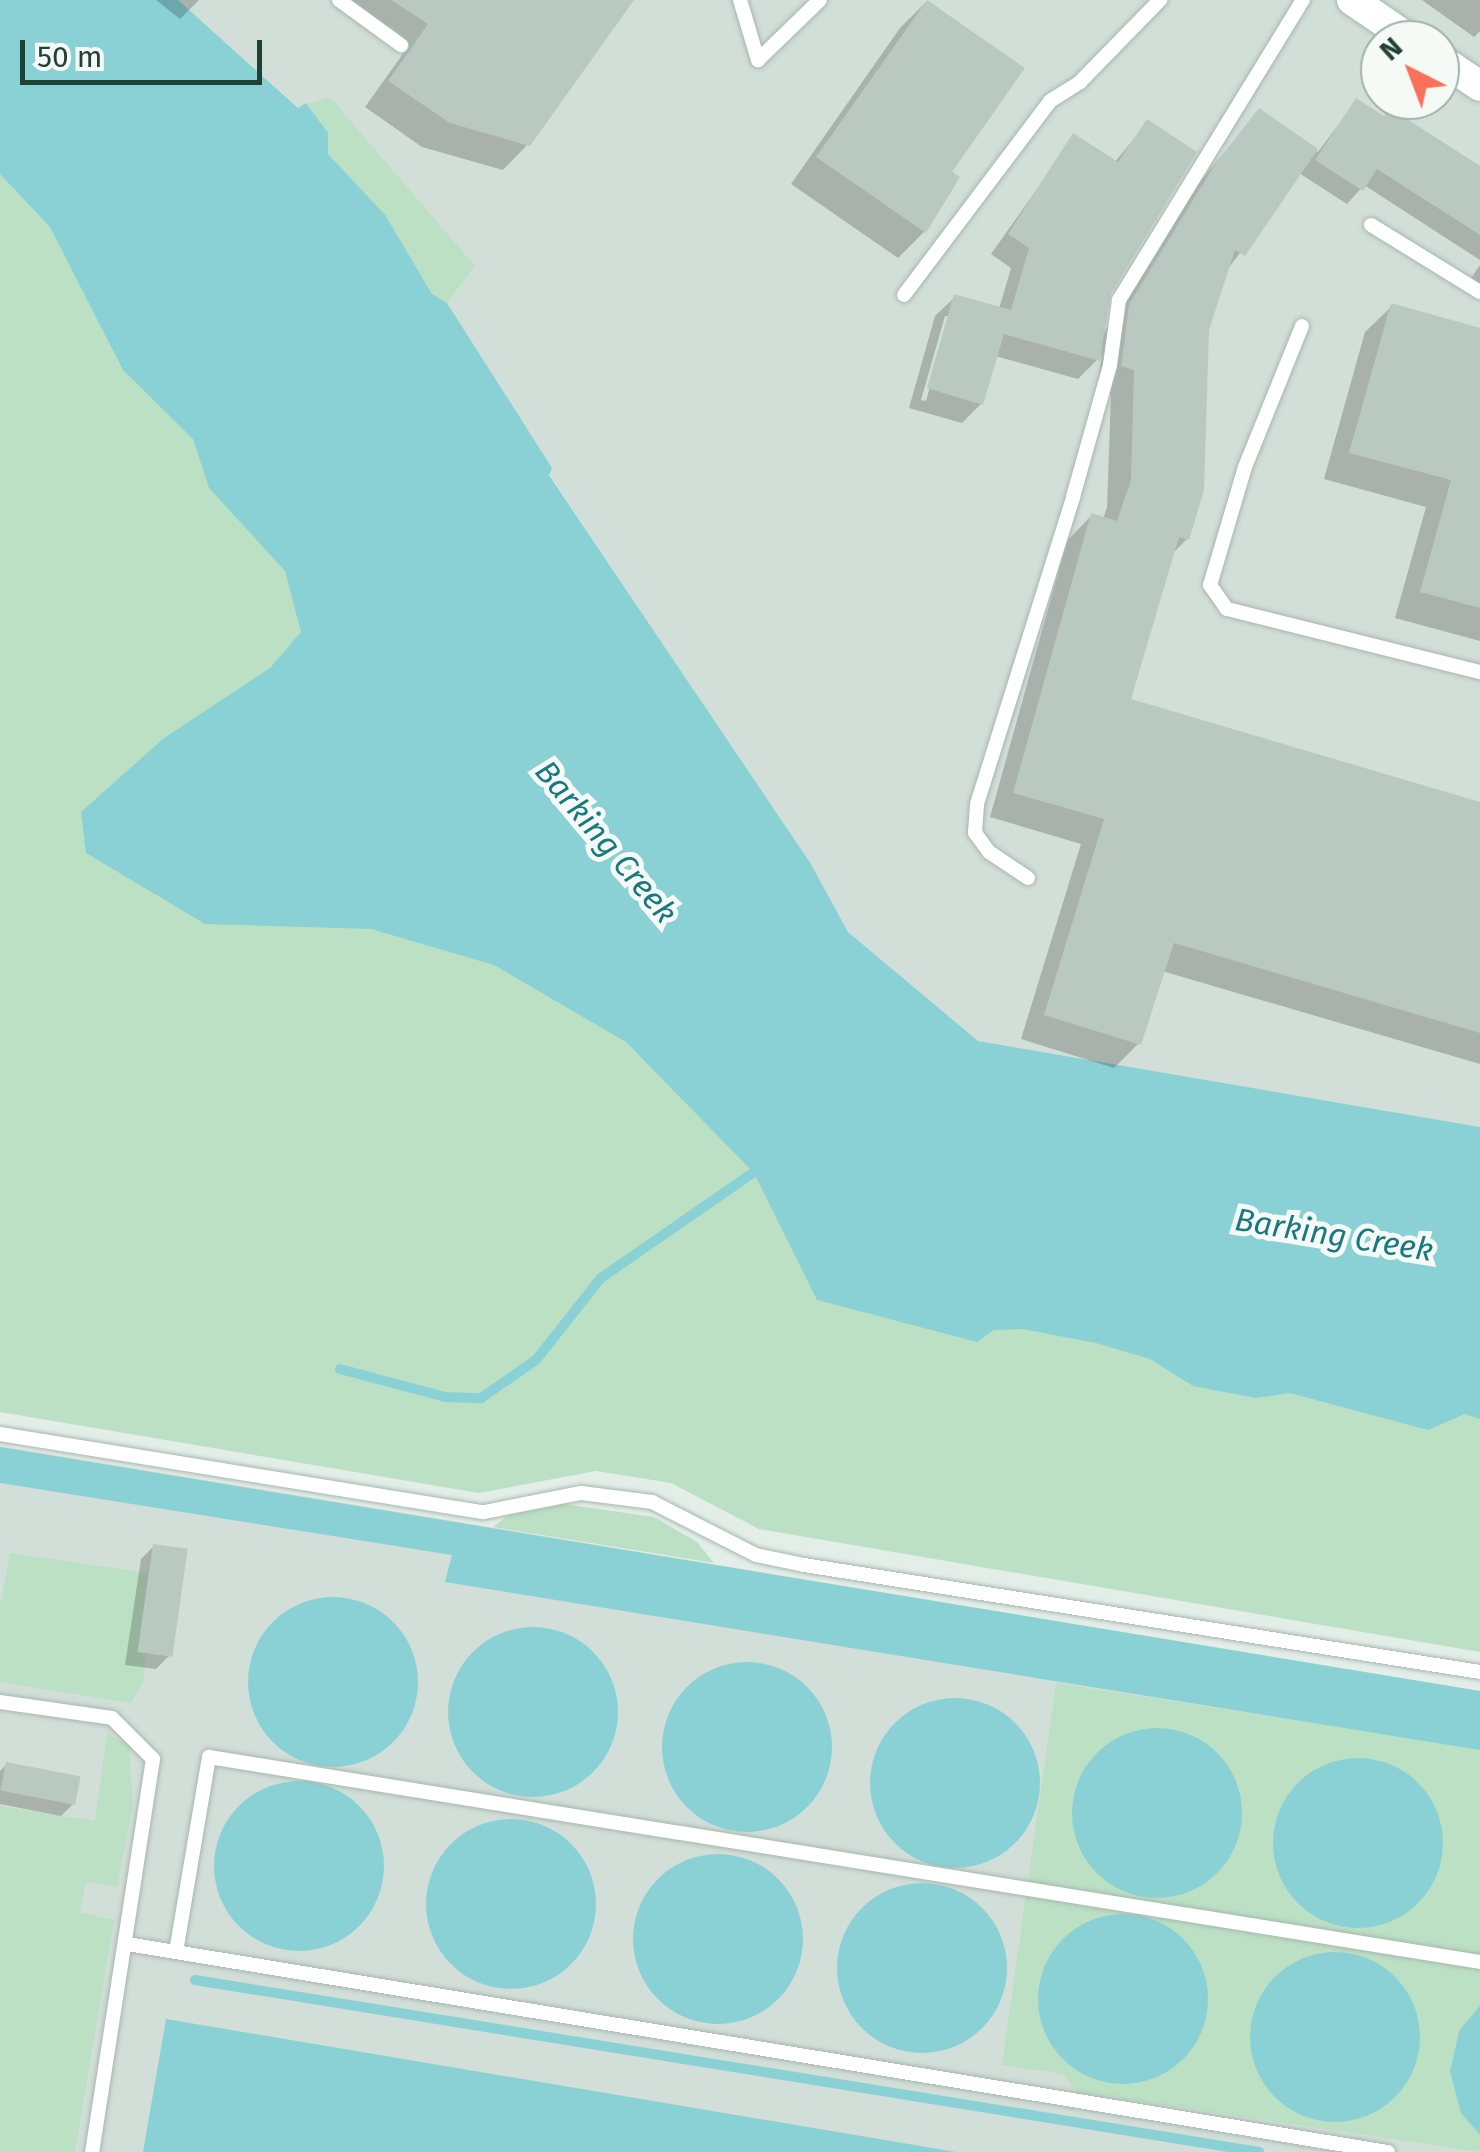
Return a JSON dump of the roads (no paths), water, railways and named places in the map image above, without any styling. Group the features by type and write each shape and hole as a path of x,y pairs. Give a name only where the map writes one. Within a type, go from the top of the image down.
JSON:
{"street":[{"path":"1352,0 1382,20"}],"lane":[{"path":"339,0 401,45"},
{"path":"740,0 758,60 820,0"},
{"path":"904,295 1050,100 1080,82 1160,0"},
{"path":"1028,878 989,852 975,833 977,804 1073,497 1110,365 1119,300 1303,0"},
{"path":"1372,224 1480,292"},
{"path":"1302,326 1245,467 1210,585 1227,609 1480,672"},
{"path":"0,1434 484,1512 581,1493 652,1502 756,1554 804,1565 1480,1672"},
{"path":"0,1702 112,1718 153,1759 92,2152"},
{"path":"176,1952 210,1757 1480,1962"},
{"path":"127,1944 1388,2152"}],"water":[{"name":"Barking Creek","path":"0,0 178,0 298,108 306,103 328,133 328,154 386,216 432,294 447,303 552,468 549,475 811,864 848,932 978,1041 1480,1127 1480,1419 1465,1414 1428,1430 1290,1393 1256,1398 1193,1386 1150,1359 1096,1343 1023,1329 994,1330 977,1342 817,1300 754,1173 626,1042 494,965 371,929 205,924 86,853 81,812 164,738 270,668 301,632 285,571 209,488 193,439 123,370 50,227 0,174"},
{"path":"0,1447 1480,1691 1480,1750 445,1582 452,1555 0,1483"},
{"path":"333,1597 366,1603 393,1622 412,1649 418,1682 412,1715 393,1742 366,1761 333,1767 300,1761 273,1742 254,1715 248,1682 254,1649 273,1622 300,1603"},
{"path":"533,1627 566,1633 593,1652 612,1679 618,1712 612,1745 593,1772 566,1791 533,1797 500,1791 473,1772 454,1745 448,1712 454,1679 473,1652 500,1633"},
{"path":"747,1662 780,1668 807,1687 826,1714 832,1747 826,1780 807,1807 780,1826 747,1832 714,1826 687,1807 668,1780 662,1747 668,1714 687,1687 714,1668"},
{"path":"955,1698 988,1704 1015,1723 1034,1750 1040,1783 1034,1816 1015,1843 988,1862 955,1868 922,1862 895,1843 876,1816 870,1783 876,1750 895,1723 922,1704"},
{"path":"1157,1728 1190,1734 1217,1753 1236,1780 1242,1813 1236,1846 1217,1873 1190,1892 1157,1898 1124,1892 1097,1873 1078,1846 1072,1813 1078,1780 1097,1753 1124,1734"},
{"path":"1358,1758 1391,1764 1418,1783 1437,1810 1443,1843 1437,1876 1418,1903 1391,1922 1358,1928 1325,1922 1298,1903 1279,1876 1273,1843 1279,1810 1298,1783 1325,1764"},
{"path":"299,1781 332,1787 359,1806 378,1833 384,1866 378,1899 359,1926 332,1945 299,1951 266,1945 239,1926 220,1899 214,1866 220,1833 239,1806 266,1787"},
{"path":"511,1819 544,1825 571,1844 590,1871 596,1904 590,1937 571,1964 544,1983 511,1989 478,1983 451,1964 432,1937 426,1904 432,1871 451,1844 478,1825"},
{"path":"718,1854 751,1860 778,1879 797,1906 803,1939 797,1972 778,1999 751,2018 718,2024 685,2018 658,1999 639,1972 633,1939 639,1906 658,1879 685,1860"},
{"path":"922,1883 955,1889 982,1908 1001,1935 1007,1968 1001,2001 982,2028 955,2047 922,2053 889,2047 862,2028 843,2001 837,1968 843,1935 862,1908 889,1889"},
{"path":"1123,1914 1156,1920 1183,1939 1202,1966 1208,1999 1202,2032 1183,2059 1156,2078 1123,2084 1090,2078 1063,2059 1044,2032 1038,1999 1044,1966 1063,1939 1090,1920"},
{"path":"1335,1952 1368,1958 1395,1977 1414,2004 1420,2037 1414,2070 1395,2097 1368,2116 1335,2122 1302,2116 1275,2097 1256,2070 1250,2037 1256,2004 1275,1977 1302,1958"},
{"path":"1480,2006 1480,2135 1461,2113 1450,2072 1459,2031"},
{"path":"166,2019 956,2152 143,2152"}],"waterway":[{"path":"340,1369 445,1397 481,1398 536,1360 601,1278 763,1166"},
{"path":"195,1980 1259,2152"}]}
